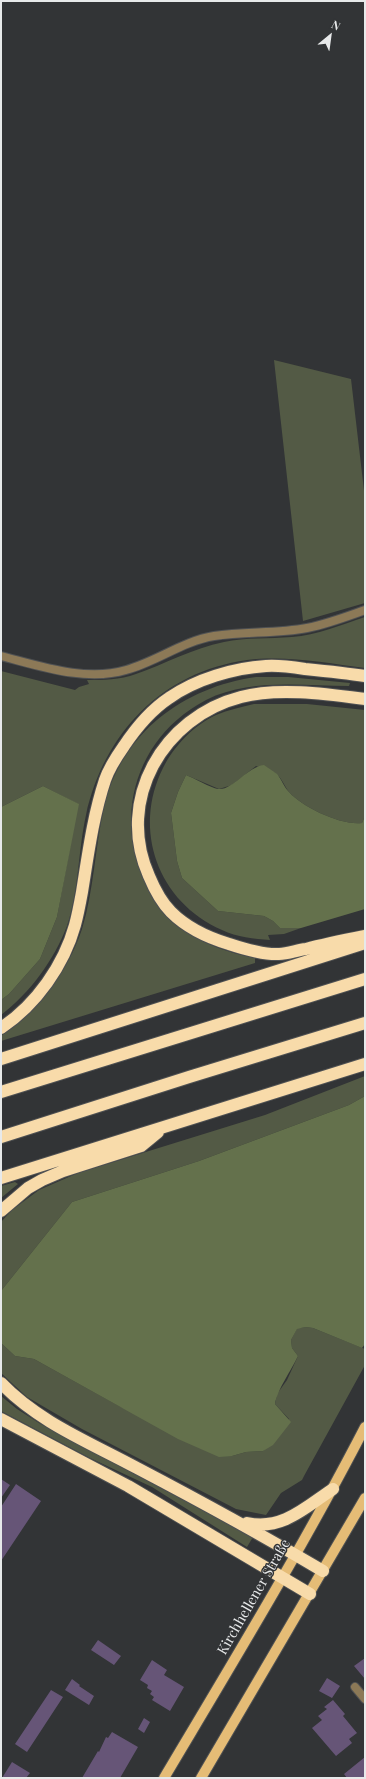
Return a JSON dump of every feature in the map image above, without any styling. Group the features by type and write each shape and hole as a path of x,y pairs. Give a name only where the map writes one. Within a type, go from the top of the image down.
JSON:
{"highway":[{"path":"1,1028 16,1018 38,995 53,974 67,948 76,925 98,806 105,778 115,758 132,735 153,711 168,698 181,690 208,679 245,668 284,666 365,676"},
{"path":"365,699 272,692 242,697 220,704 196,717 173,736 161,750 151,768 143,788 137,813 137,828 143,863 154,889 171,912 193,929 221,942 248,950 278,954 365,936"},
{"path":"1,1059 365,943"},
{"path":"1,1092 365,979"},
{"path":"1,1137 365,1023"},
{"path":"1,1178 365,1064"},
{"path":"1,1211 28,1188 42,1180 63,1171 142,1146 164,1127"},
{"path":"1,1383 24,1403 63,1429 235,1520 323,1571"},
{"path":"1,1419 128,1486 283,1576 310,1594"},
{"path":"235,1520 260,1526 282,1522 333,1489"}],"main road":[{"name":"Kirchhellener Straße","path":"164,1778 296,1555 333,1489 365,1427"},
{"path":"201,1778 365,1498"}],"street":[{"path":"1,656 68,672 89,674 110,673 125,671 140,666 212,636 306,628 326,624 365,610"},
{"path":"355,1687 365,1699"}],"green space":[{"path":"274,360 351,379 365,499 365,603 303,621"},
{"path":"365,617 365,668 277,658 247,660 216,667 189,678 163,693 141,711 122,733 107,758 95,785 83,829 71,913 62,939 40,975 22,997 1,1015 1,1000 9,994 40,959 57,917 78,804 43,786 1,807 1,671 75,690 89,684 87,680 112,679 130,676 190,652 232,640 301,636 329,629"},
{"path":"256,677 288,677 350,683 349,686 258,686 223,693 206,700 177,720 155,744 140,772 132,802 132,833 138,864 152,893 173,920 182,928 211,945 233,953 255,958 255,963 1,1041 1,1036 27,1014 50,989 60,975 76,945 86,914 104,807 112,781 125,757 141,736 159,718 181,703 204,691 229,682"},
{"path":"254,704 307,704 365,710 365,816 362,823 344,822 303,804 289,792 280,778 274,773 256,766 232,785 219,789 186,775 178,792 171,813 177,861 182,878 218,911 264,916 273,921 280,928 301,928 284,934 268,935 270,940 240,936 222,930 200,918 181,902 167,883 157,862 151,839 150,816 154,792 163,768 179,744 192,730 208,719 225,712"},
{"path":"264,765 277,774 287,790 303,804 344,822 362,823 365,816 365,909 301,928 280,928 273,921 264,916 218,911 182,878 177,861 171,813 186,775 207,785 218,789 223,789 252,770"},
{"path":"43,786 79,804 57,917 40,959 9,994 1,1000 1,807"},
{"path":"365,1076 365,1096 349,1105 199,1161 72,1202 1,1291 1,1222 12,1210 39,1190 78,1173 265,1115"},
{"path":"365,1096 365,1344 362,1348 313,1328 305,1327 297,1329 291,1340 292,1348 298,1356 281,1387 275,1404 291,1422 273,1445 263,1451 246,1452 232,1456 219,1457 178,1439 34,1359 15,1356 1,1343 1,1291 72,1202 199,1161 349,1105"},
{"path":"15,1182 18,1184 1,1198 1,1186"},
{"path":"297,1328 313,1328 365,1349 365,1365 302,1480 281,1493 266,1515 236,1509 82,1429 27,1397 1,1373 1,1343 15,1356 34,1359 119,1406 232,1456 246,1452 263,1451 289,1419 275,1404 277,1394 287,1380 298,1356 292,1348 291,1340"},
{"path":"1,1396 17,1409 39,1423 253,1537 247,1547 152,1487 90,1458 1,1411"}],"building":[{"path":"1,1479 10,1485 1,1498"},
{"path":"16,1484 41,1501 1,1561 1,1507"},
{"path":"98,1640 121,1656 114,1665 91,1650"},
{"path":"365,1658 365,1679 354,1666"},
{"path":"152,1660 167,1670 164,1675 184,1687 170,1711 152,1700 154,1697 150,1694 152,1691 147,1688 148,1685 140,1680"},
{"path":"327,1678 340,1686 332,1698 319,1691"},
{"path":"72,1679 80,1685 79,1686 94,1696 89,1705 65,1690"},
{"path":"51,1690 63,1697 27,1752 15,1744"},
{"path":"333,1700 345,1714 343,1716 357,1733 349,1739 352,1743 336,1756 312,1728 322,1720 318,1716 327,1709 324,1707"},
{"path":"144,1718 150,1722 144,1733 138,1729"},
{"path":"112,1732 138,1747 120,1778 82,1778 98,1751 99,1752 106,1737 108,1738"},
{"path":"365,1757 365,1778 347,1778 344,1774"},
{"path":"12,1762 30,1773 26,1778 2,1778"}]}
